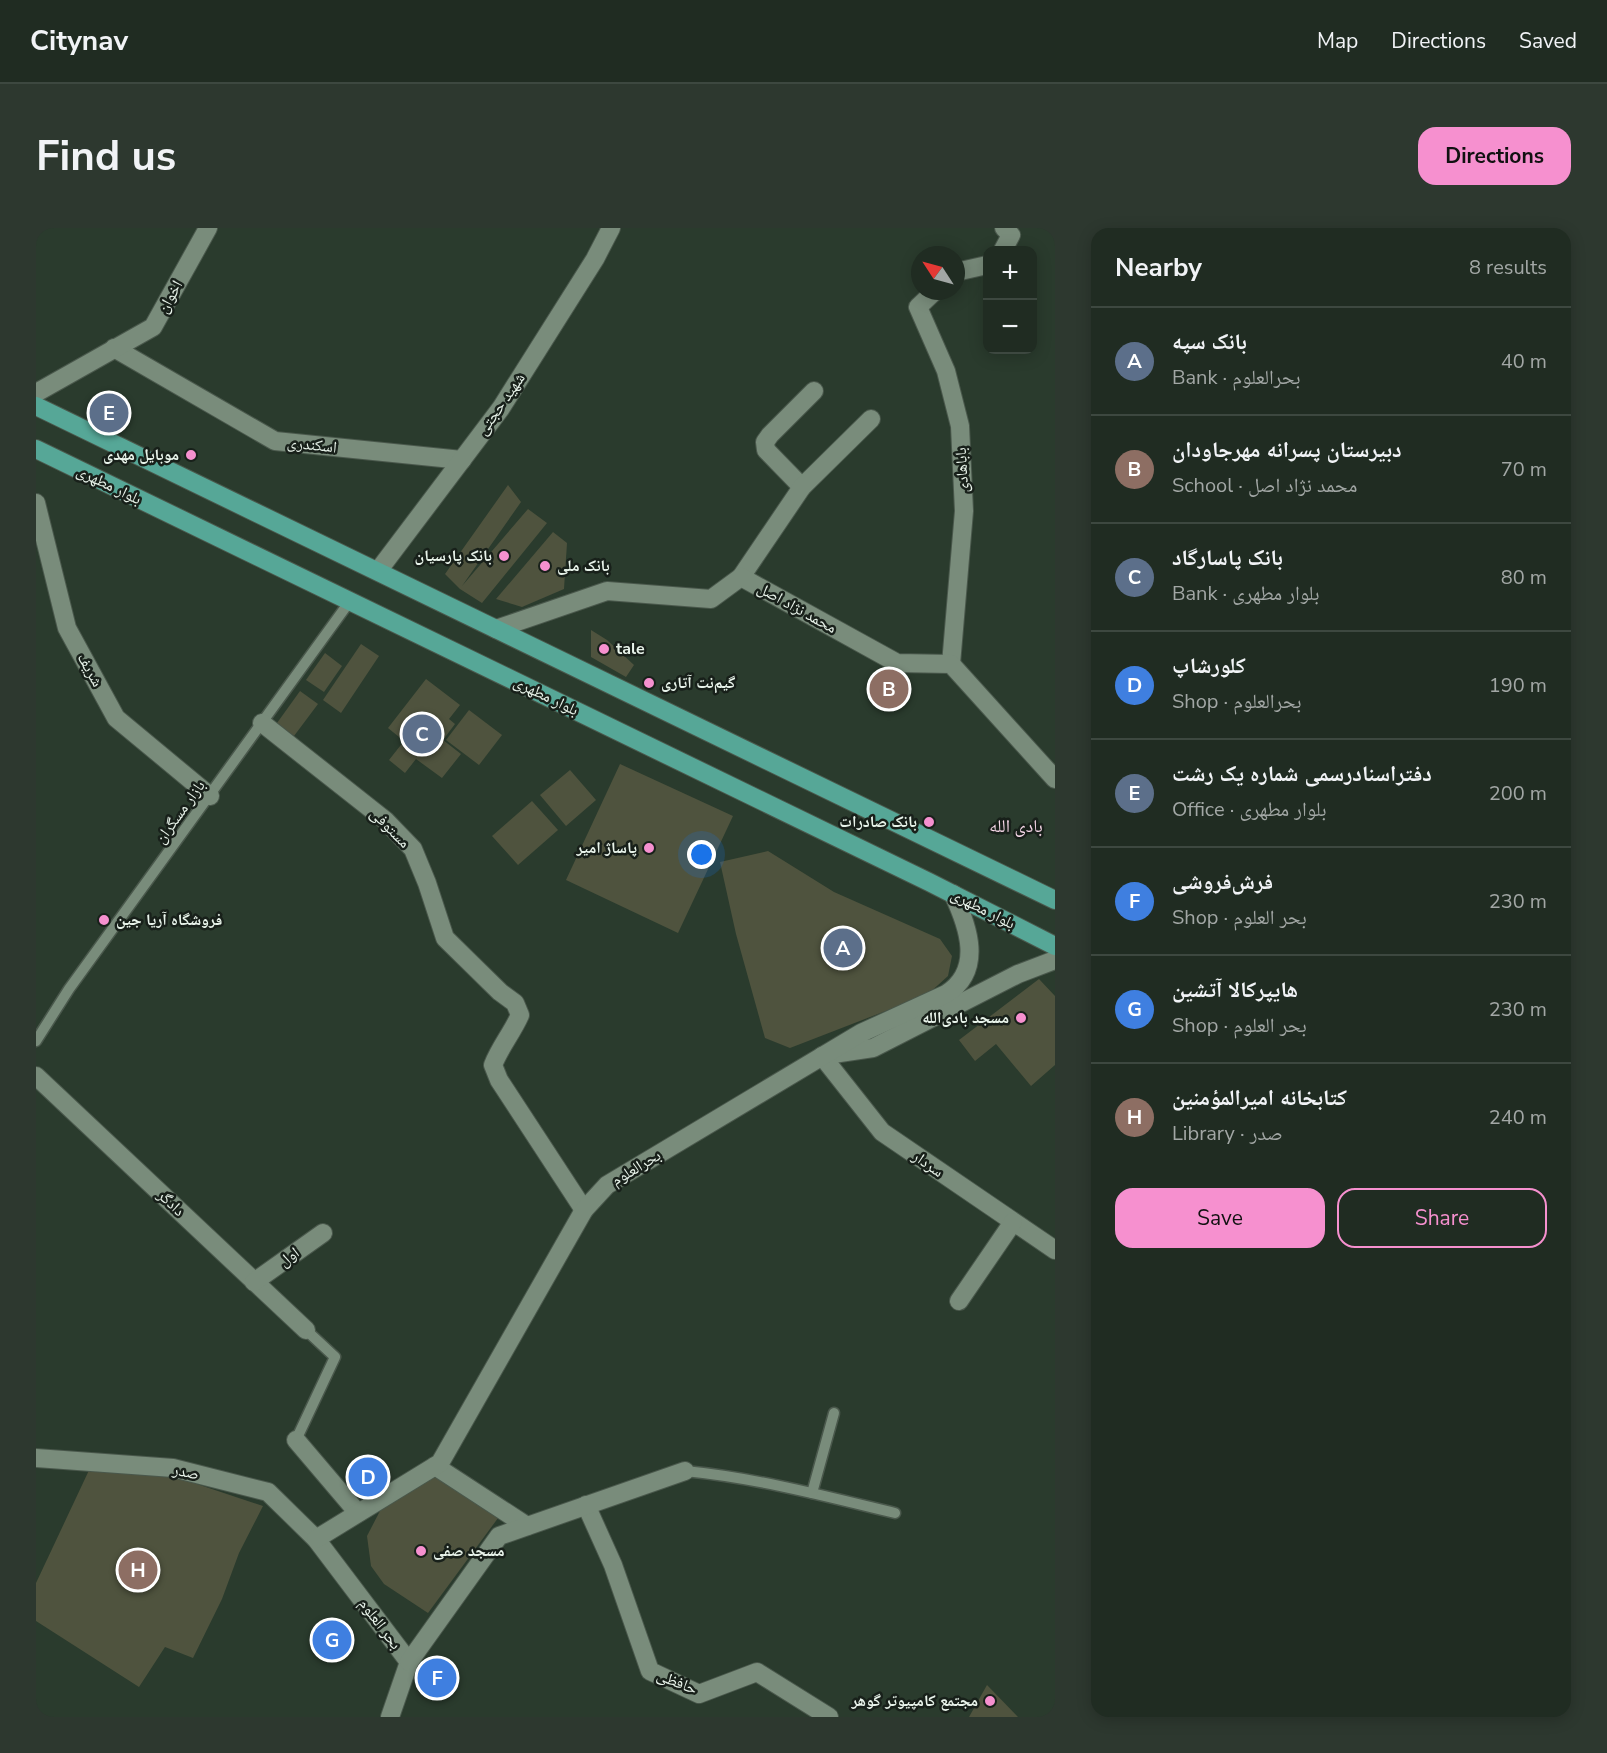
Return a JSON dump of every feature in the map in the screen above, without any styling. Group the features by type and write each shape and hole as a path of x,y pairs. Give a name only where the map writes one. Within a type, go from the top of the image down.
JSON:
{"main road":[{"path":"36,406 1055,900"},
{"name":"بلوار مطهری","path":"36,449 1051,941"}],"street":[{"name":"اخوان","path":"36,393 153,327 208,228"},
{"name":"شهید حجتی","path":"378,571 507,398 595,259 611,228"},
{"path":"1004,228 1011,235 1005,246"},
{"path":"965,270 983,266"},
{"name":"باباهادی","path":"925,300 918,307 946,371 960,426 964,511 951,664"},
{"name":"اسکندری","path":"114,348 275,441 462,460"},
{"path":"802,487 766,450 765,442 814,391"},
{"path":"741,577 802,487 871,418"},
{"name":"شریف","path":"36,503 67,628 116,718 210,796"},
{"name":"محمد نژاد اصل","path":"496,628 608,591 711,599 741,577 897,663 951,664"},
{"path":"951,664 1055,779"},
{"name":"مستوفی","path":"262,723 386,820 413,849 445,938 500,992 515,1003 520,1015 515,1027 500,1048 493,1065 499,1080 584,1210"},
{"name":"بحرالعلوم","path":"316,1539 440,1463 584,1210 607,1185 861,1033 955,988 968,964 970,938 953,894"},
{"path":"822,1056 873,1048 1018,974 1055,960"},
{"name":"سردار","path":"822,1056 882,1132 1055,1250"},
{"name":"دادگر","path":"36,1076 306,1330"},
{"path":"959,1301 1012,1222"},
{"name":"اول","path":"254,1282 323,1233"},
{"path":"296,1440 358,1513"},
{"name":"صدر","path":"36,1458 173,1468 268,1492 316,1539"},
{"path":"435,1466 527,1526"},
{"path":"409,1662 499,1536 685,1472"},
{"name":"حافظی","path":"586,1505 613,1565 650,1671 699,1694 757,1672 829,1717"},
{"name":"بحر العلوم","path":"316,1539 409,1662 390,1717"}],"lane":[{"name":"بازار مسگران","path":"36,1041 69,989 350,602"},
{"path":"296,1440 335,1357 306,1330"},
{"path":"812,1493 834,1413"},
{"path":"685,1472 730,1475 895,1514"}],"building":[{"path":"508,485 521,502 462,586 528,509 547,523 482,603 460,589 445,574"},
{"name":"بانک ملی","path":"553,532 567,543 564,589 522,607 496,599"},
{"name":"tale","path":"591,630 607,640 634,665 626,677 591,657"},
{"path":"361,644 379,656 341,713 323,700"},
{"path":"325,653 342,666 324,692 306,680"},
{"path":"426,679 460,705 449,719 455,724 443,740 461,754 442,778 416,759 405,773 389,760 404,741 388,728"},
{"path":"300,691 318,704 294,736 277,723"},
{"path":"469,710 502,735 479,765 446,740"},
{"name":"پاساژ امیر","path":"620,764 733,816 678,933 566,880"},
{"path":"570,770 596,800 566,826 540,795"},
{"path":"532,801 558,830 518,865 492,836"},
{"path":"768,851 834,892 940,939 952,956 948,976 927,995 790,1048 765,1038 736,934 720,862"},
{"name":"مسجد بادی‌الله","path":"1039,979 1055,996 1055,1065 1031,1086 996,1044 975,1061 959,1040"},
{"path":"91,1466 173,1476 263,1506 239,1553 222,1599 193,1658 165,1647 139,1687 36,1621 36,1583"},
{"name":"مسجد صفی","path":"437,1472 501,1514 428,1613 384,1584 371,1566 367,1536 382,1507"},
{"name":"مجتمع کامپیوتر گوهر","path":"987,1685 1018,1717 969,1717"}],"place":[{"name":"دفتراسنادرسمی شماره یک رشت","path":"109,413"},
{"name":"موبایل مهدی","path":"191,455"},
{"name":"بانک پارسیان","path":"504,556"},
{"name":"بانک ملی","path":"545,566"},
{"name":"tale","path":"604,649"},
{"name":"گیم‌نت آتاری","path":"649,683"},
{"name":"دبیرستان پسرانه مهرجاودان","path":"889,689"},
{"name":"بانک پاسارگاد","path":"422,734"},
{"name":"بانک صادرات","path":"929,822"},
{"name":"پاساژ امیر","path":"649,848"},
{"name":"فروشگاه آریا جین","path":"104,920"},
{"name":"بانک سپه","path":"843,948"},
{"name":"مسجد بادی‌الله","path":"1021,1018"},
{"name":"کلورشاپ","path":"368,1477"},
{"name":"مسجد صفی","path":"421,1551"},
{"name":"کتابخانه امیرالمؤمنین","path":"138,1570"},
{"name":"هایپرکالا آتشین","path":"332,1640"},
{"name":"فرش‌فروشی","path":"437,1678"},
{"name":"مجتمع کامپیوتر گوهر","path":"990,1701"}],"district":[{"name":"بادی الله","path":"1016,826"}]}
